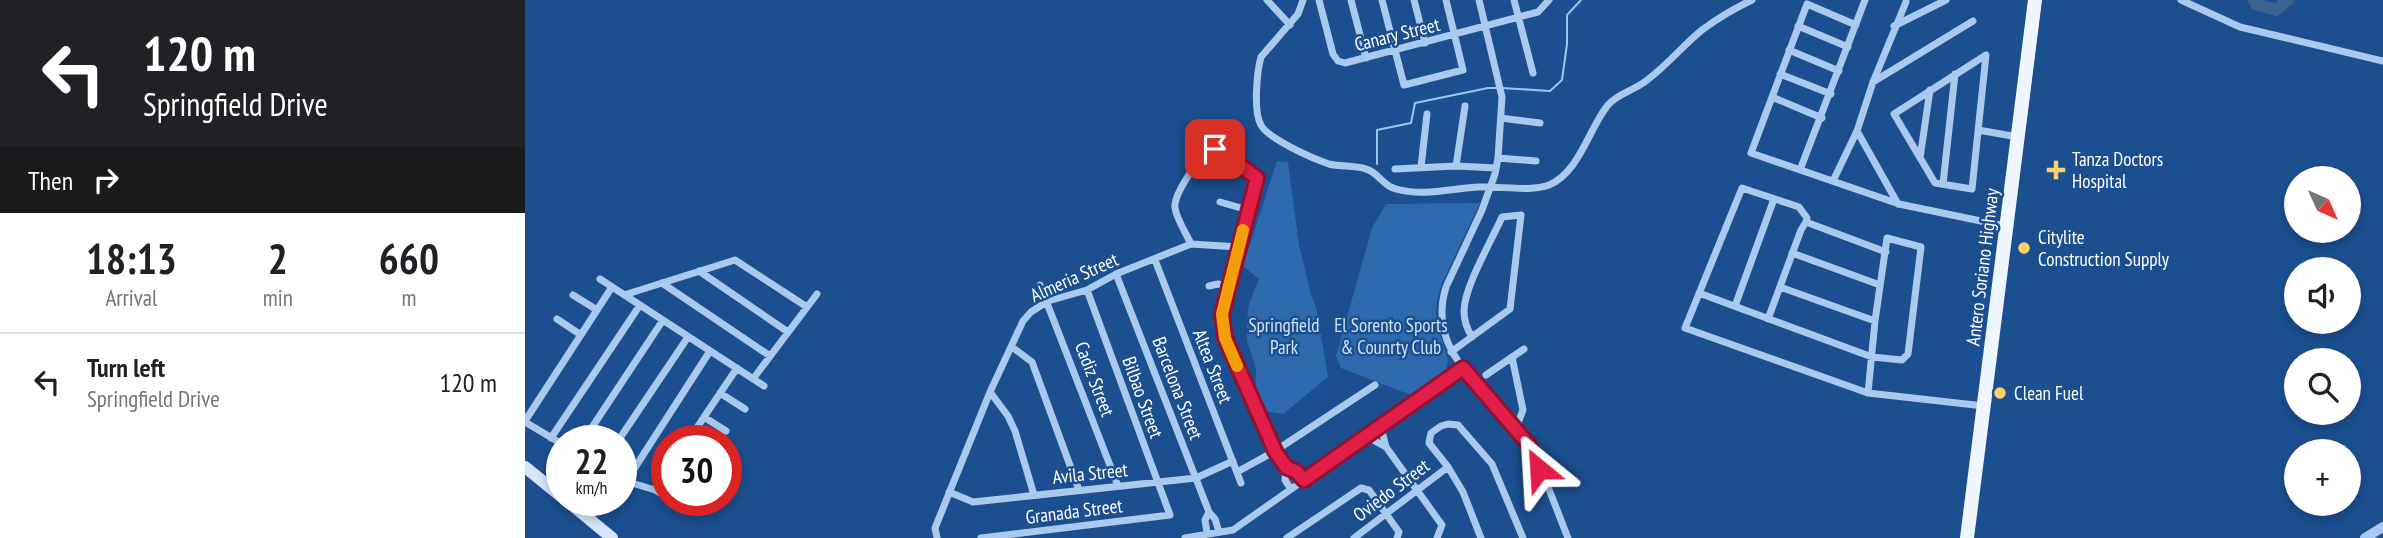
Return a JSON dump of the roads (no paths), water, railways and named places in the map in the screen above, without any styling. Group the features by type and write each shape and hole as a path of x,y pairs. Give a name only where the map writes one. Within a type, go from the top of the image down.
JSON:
{"main road":[{"name":"Antero Soriano Highway","path":"1967,538 2035,0"},
{"path":"525,467 546,484"},
{"path":"585,516 612,538"}],"street":[{"path":"1267,0 1290,25"},
{"path":"1303,0 1298,14 1261,57 1258,65 1258,117 1266,132 1327,163 1365,168 1384,184 1397,190 1449,192 1491,186 1548,186 1558,179 1579,155 1608,105 1643,84 1701,31 1733,9 1752,0"},
{"name":"Canary Street","path":"1319,0 1335,58 1345,63 1538,12 1549,0"},
{"path":"1351,0 1366,58"},
{"path":"1382,0 1404,85 1463,70 1445,0"},
{"path":"1414,0 1425,43"},
{"path":"1479,0 1502,97 1498,158 1491,186 1443,298 1443,326 1451,352 1530,446 1568,538"},
{"path":"1514,0 1532,73"},
{"path":"1800,170 1865,0"},
{"path":"1894,26 1946,0"},
{"path":"2181,0 2240,27 2383,61"},
{"path":"1833,181 1857,131 1894,26 1906,2"},
{"path":"1856,24 1807,4 1751,153 1899,204 2005,226"},
{"path":"1873,82 1973,21"},
{"path":"1798,26 1848,47"},
{"path":"1789,51 1839,71"},
{"path":"1986,55 1972,189 1935,183 1894,114 1955,74 1986,55"},
{"path":"1780,74 1831,94"},
{"path":"1943,184 1955,74"},
{"path":"1920,158 1930,90"},
{"path":"1772,97 1822,118"},
{"path":"1456,166 1465,106"},
{"path":"1421,166 1427,114"},
{"path":"1501,118 1540,123"},
{"path":"1978,130 2019,137"},
{"path":"1857,131 1899,204"},
{"path":"1191,244 1175,209 1175,202 1191,172 1208,152 1215,149 1257,178 1222,314 1225,338 1275,451 1286,467 1297,472 1304,480"},
{"path":"1498,158 1536,161"},
{"path":"1395,169 1421,166 1496,168"},
{"path":"1768,319 1807,218 1799,207 1742,188 1685,328 1868,393 1984,406"},
{"path":"1735,306 1774,199"},
{"path":"1220,202 1248,210"},
{"path":"1451,352 1472,337 1510,309 1521,215 1502,217 1467,293 1463,308 1464,321 1472,337"},
{"path":"1806,222 1886,252"},
{"path":"1699,293 1872,357 1902,360 1906,358 1921,247 1887,238 1875,321 1872,357 1868,393"},
{"name":"Almeria Street","path":"949,492 989,392 1023,321 1031,312 1048,302 1087,290 1117,274 1191,244 1239,247"},
{"path":"1792,253 1880,285"},
{"path":"624,295 735,260 807,307"},
{"name":"Altea Street","path":"1155,260 1241,484"},
{"path":"699,271 788,332"},
{"name":"Barcelona Street","path":"1117,274 1219,532"},
{"path":"600,279 764,386"},
{"path":"662,283 770,356"},
{"path":"1209,286 1218,284 1229,287"},
{"name":"Cadiz Street","path":"1040,285 1118,486"},
{"path":"546,435 525,421 612,287"},
{"path":"1780,287 1875,321"},
{"name":"Bilbao Street","path":"1087,290 1170,515"},
{"path":"753,379 817,294"},
{"path":"573,295 597,310"},
{"path":"560,425 640,305"},
{"path":"557,319 581,335"},
{"path":"594,425 663,320"},
{"path":"629,425 688,337"},
{"path":"1012,347 1032,362 1079,490"},
{"path":"1486,375 1524,349"},
{"path":"637,460 711,351"},
{"path":"1512,357 1523,410 1516,428"},
{"path":"699,425 737,368"},
{"path":"1185,538 1233,530 1463,368"},
{"path":"1237,472 1275,451 1375,385"},
{"path":"989,392 1008,416 1015,431 1034,495"},
{"path":"720,393 745,409"},
{"path":"703,418 714,425"},
{"path":"1481,538 1463,492 1429,443 1431,433 1441,426 1458,425 1492,464 1523,538"},
{"path":"1379,429 1386,447 1442,525 1437,538"},
{"path":"1370,434 1375,441 1386,447"},
{"name":"Avila Street","path":"949,492 973,502 1196,478 1233,461"},
{"path":"1286,467 1285,480 1291,489"},
{"name":"Oviedo Street","path":"1354,538 1448,467"},
{"path":"1287,538 1361,488 1369,490 1399,532 1397,538"},
{"path":"937,538 935,528 949,492"},
{"name":"Barcelona Street","path":"1207,533 1205,520 1209,512"},
{"name":"Granada Street","path":"981,538 1170,515"},
{"path":"2365,538 2383,527"}],"waterway":[{"path":"1502,88 1550,91 1562,80 1567,44 1567,15 1581,0"},
{"path":"2254,0 2256,4 2276,10 2288,0"},
{"path":"1377,164 1377,130 1411,123 1415,103 1496,88"}],"place":[{"name":"Tanza Doctors Hospital","path":"2056,170"},
{"name":"Citylite Construction Supply","path":"2024,248"},
{"name":"Clean Fuel","path":"2000,393"}],"park label":[{"name":"Springfield Park","path":"1284,336"},
{"name":"El Sorento Sports & Counrty Club","path":"1391,336"}]}
